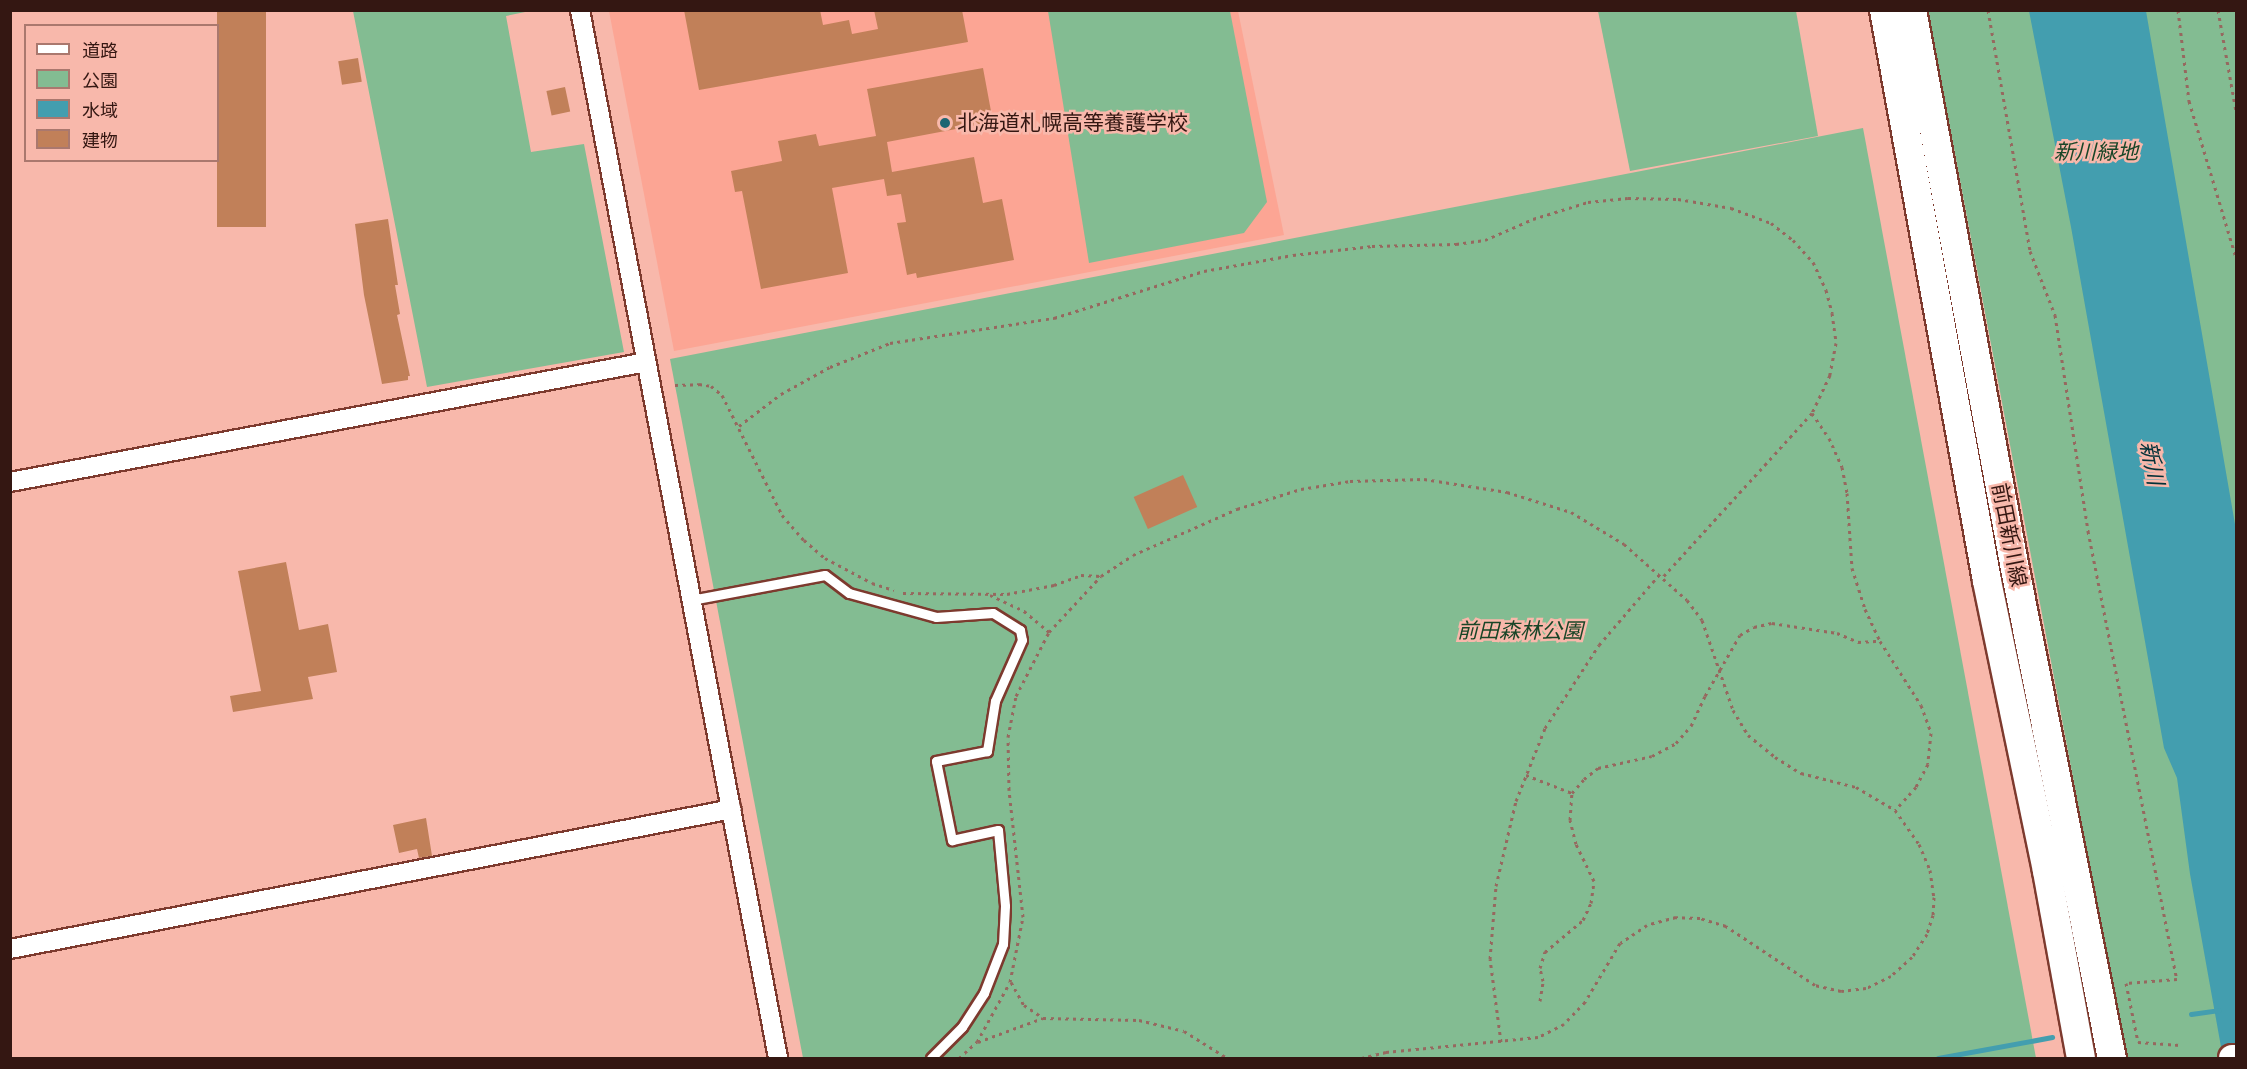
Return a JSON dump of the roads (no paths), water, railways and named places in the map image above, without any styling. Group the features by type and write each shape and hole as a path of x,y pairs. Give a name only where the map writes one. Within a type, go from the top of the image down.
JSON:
{"main road":[{"name":"前田新川線","path":"1884,10 1987,581 2047,871 2081,1059"},
{"name":"前田新川線","path":"1912,10 2017,580 2112,1059"}],"street":[{"path":"580,10 778,1059"},
{"path":"10,482 646,362"},
{"path":"10,949 732,809"}],"lane":[{"path":"691,600 825,575 849,593 936,617 993,613 1020,630 1022,640 995,701 987,752 936,761 952,840 998,830 1005,906 1002,944 984,993 962,1027 932,1059"}],"water":[{"name":"新川","path":"2029,11 2146,11 2236,530 2236,1058 2223,1058 2190,874 2177,778 2164,748 2071,227"}],"waterway":[{"path":"2191,1014 2219,1010"},
{"path":"1938,1058 2052,1037"}],"place":[{"name":"北海道札幌高等養護学校","path":"945,123"}],"park label":[{"name":"新川緑地","path":"2096,152"},
{"name":"前田森林公園","path":"1520,631"}]}
